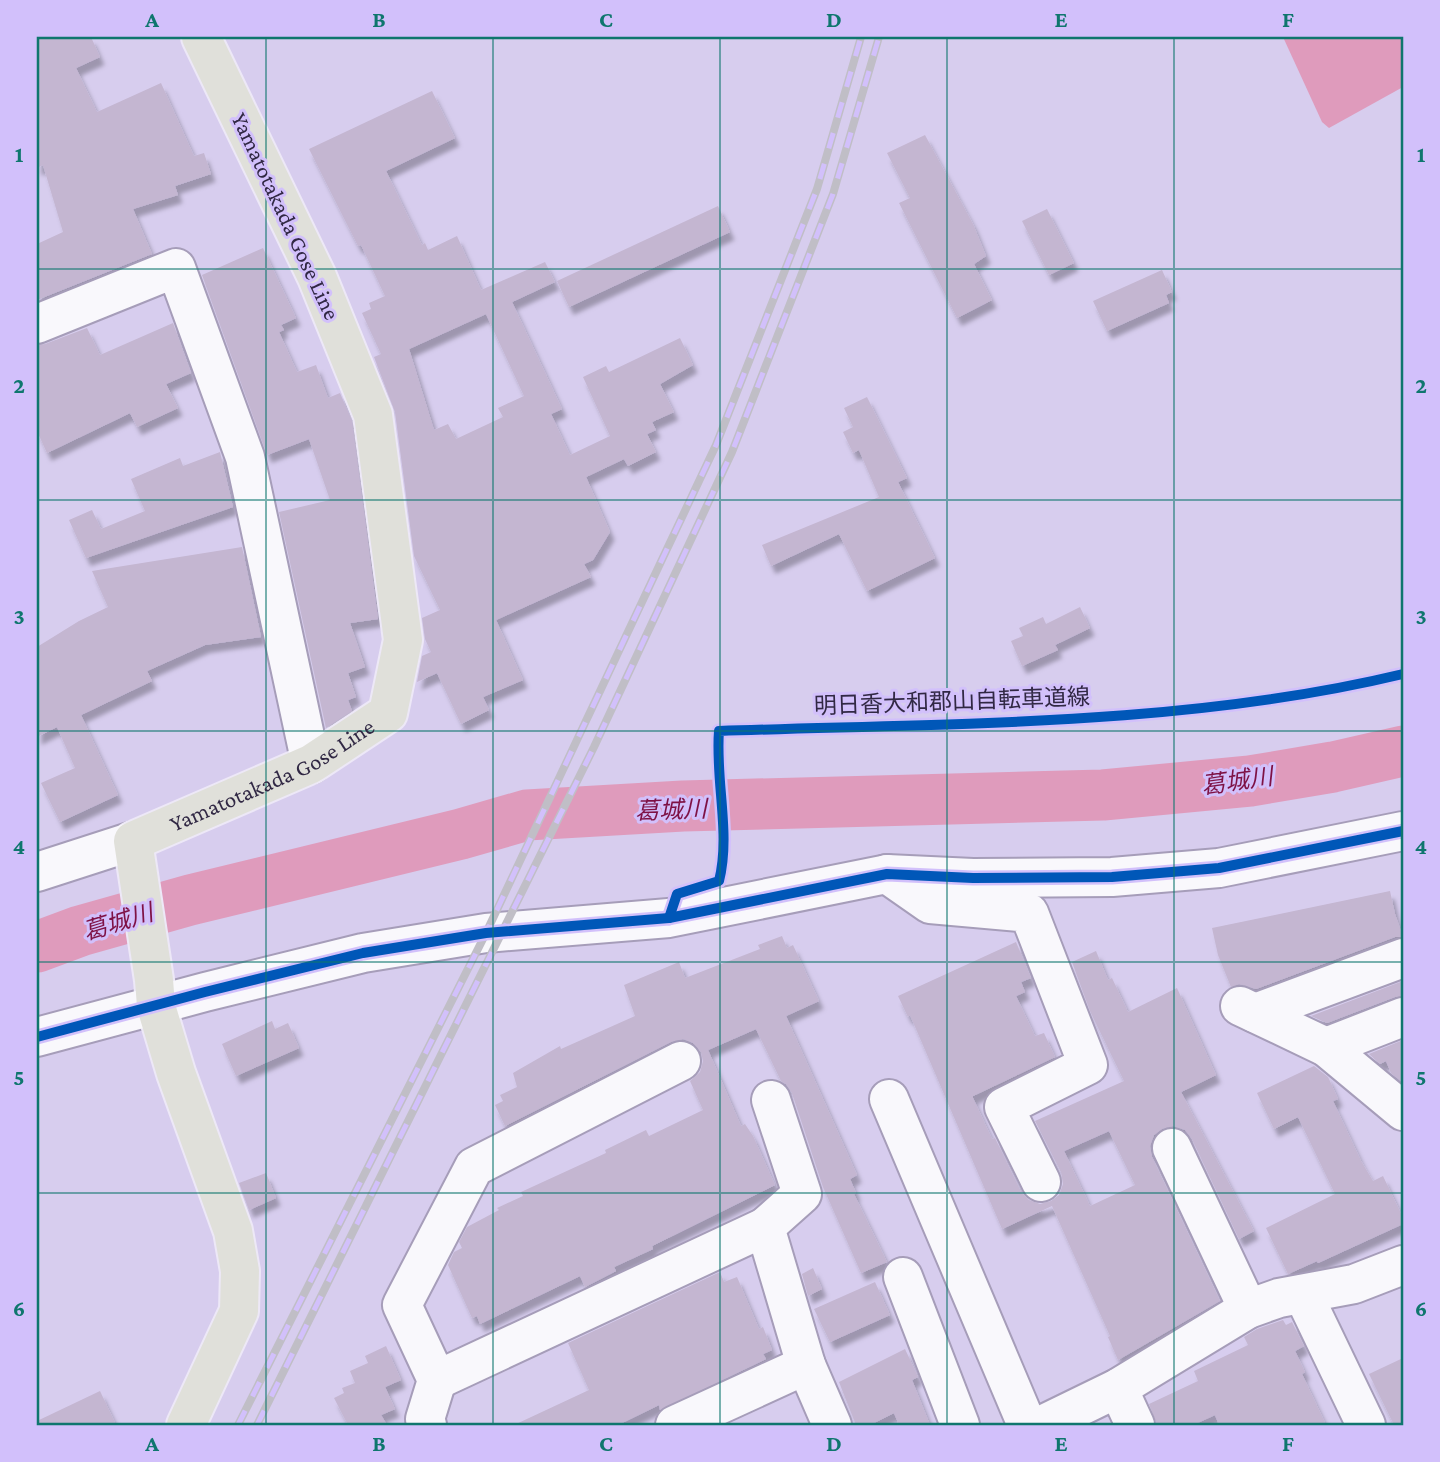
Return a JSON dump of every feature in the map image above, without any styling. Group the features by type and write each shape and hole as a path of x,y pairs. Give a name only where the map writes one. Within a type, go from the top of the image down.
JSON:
{"main road":[{"name":"Yamatotakada Gose Line","path":"136,855 311,764 388,713 403,640 373,415 317,276 201,37"},
{"path":"136,855 155,993 176,1073 233,1231 240,1270 239,1311 186,1425"}],"street":[{"path":"37,324 176,268 244,457 311,764"},
{"path":"37,1037 155,993 363,953 486,933 669,918 887,874 973,878 1098,877 1219,868 1403,831"},
{"path":"39,861 136,855"},
{"path":"887,874 930,904 1029,914 1088,1065 1004,1107 1041,1182"},
{"path":"1402,1108 1326,1047 1247,1009 1403,958"},
{"path":"1326,1047 1403,1017"},
{"path":"427,1425 425,1419 437,1380 402,1305 474,1167 681,1061"},
{"path":"889,1099 1027,1425"},
{"path":"437,1380 765,1227 802,1194 771,1100"},
{"path":"1172,1148 1248,1309"},
{"path":"765,1227 806,1365 832,1425"},
{"path":"1042,1425 1118,1388 1248,1309 1279,1298 1354,1284 1403,1265"},
{"path":"903,1278 960,1425"},
{"path":"1303,1294 1366,1425"},
{"path":"675,1425 806,1365"},
{"path":"1118,1388 1135,1425"}],"shaded area":[{"path":"1283,37 1403,37 1403,87 1329,128 1322,122"}],"building":[{"path":"37,37 91,37 100,57 76,68 97,112 161,83 194,156 204,153 211,174 175,186 178,195 133,209 152,254 37,300 37,244 63,232 43,165 37,168"},
{"path":"432,91 455,138 386,171 422,245 425,243 428,250 457,236 481,290 545,262 555,282 512,302 562,409 551,414 570,455 610,436 583,377 606,366 609,372 680,338 693,365 660,384 674,412 652,422 656,430 647,434 656,452 628,466 624,459 586,477 610,532 593,560 584,564 591,577 496,620 523,680 483,697 489,710 461,724 437,673 417,682 422,656 431,652 425,639 422,618 440,610 414,556 395,412 374,357 381,354 362,313 371,309 369,303 385,296 361,245 358,246 309,149","holes":["486,314 524,396 498,408 503,417 456,439 448,424 434,430 409,349"]},
{"path":"925,135 973,224 986,256 974,264 992,300 957,318 899,203 910,198 887,153"},
{"path":"718,206 730,232 569,307 557,281"},
{"path":"1047,209 1074,263 1049,275 1022,221"},
{"path":"263,248 296,318 281,325 284,330 279,332 297,372 316,365 328,398 340,393 352,421 378,619 350,623 365,667 348,673 356,697 348,700 352,711 326,728 279,512 330,500 309,439 267,455 202,275"},
{"path":"1162,270 1172,292 1166,295 1169,303 1107,331 1093,301"},
{"path":"173,323 191,373 166,384 178,408 137,427 130,413 47,453 37,431 37,345 87,328 100,355"},
{"path":"867,397 907,478 898,482 935,558 867,591 839,534 771,566 762,545 879,497 859,450 853,453 843,432 853,427 844,408"},
{"path":"220,452 233,507 86,558 69,520 92,510 101,529 145,511 131,479 180,458 183,466"},
{"path":"242,547 261,637 205,645 147,671 152,681 81,715 118,795 60,822 41,783 75,768 57,727 37,737 37,647 108,607 92,571"},
{"path":"1080,607 1090,628 1055,645 1058,650 1022,666 1011,641 1023,636 1019,628 1043,617 1046,624"},
{"path":"1390,891 1403,937 1395,937 1256,989 1239,984 1231,987 1218,955 1212,928"},
{"path":"782,936 787,948 793,945 819,1001 786,1016 857,1175 850,1179 856,1193 854,1194 887,1262 861,1273 823,1187 792,1093 781,1081 756,1029 708,1050 741,1126 745,1124 753,1136 775,1185 652,1246 653,1249 614,1267 616,1271 585,1287 580,1276 480,1324 477,1316 472,1318 448,1265 454,1252 462,1248 459,1242 467,1227 523,1196 521,1192 606,1153 605,1150 646,1130 649,1136 703,1110 690,1081 700,1072 703,1061 701,1052 693,1043 683,1039 671,1042 505,1126 495,1105 503,1101 500,1095 517,1087 513,1073 560,1046 561,1049 635,1016 624,985 679,962 685,978 760,949 758,945"},
{"path":"1016,942 1031,978 1021,982 1025,992 1016,996 1035,1036 1044,1033 1055,1057 973,1098 1021,1192 1029,1200 1040,1204 1059,1195 1063,1184 1061,1172 1035,1121 1124,1081 1090,1011 1072,962 1096,951 1108,980 1112,978 1128,1012 1177,988 1216,1075 1181,1092 1254,1231 1239,1239 1192,1139 1185,1130 1173,1126 1162,1129 1154,1135 1150,1146 1152,1157 1220,1301 1118,1360 1108,1337 1110,1336 1052,1206 1002,1229 910,1015 908,1017 898,996","holes":["1109,1131 1135,1185 1090,1206 1064,1151"]},
{"path":"1403,981 1403,996 1327,1023 1311,1016"},
{"path":"272,1021 275,1029 288,1023 299,1048 236,1076 222,1044"},
{"path":"1403,1040 1403,1083 1391,1073 1386,1061 1380,1064 1369,1054"},
{"path":"1314,1066 1328,1077 1338,1099 1333,1101 1361,1161 1373,1181 1383,1176 1403,1218 1403,1224 1288,1274 1266,1228 1335,1194 1298,1117 1274,1129 1257,1093"},
{"path":"266,1173 276,1198 249,1210 239,1183"},
{"path":"813,1268 822,1289 808,1296 802,1274"},
{"path":"720,1272 724,1282 737,1277 759,1329 763,1327 772,1350 763,1354 766,1359 660,1410 659,1405 618,1425 514,1425 589,1390 568,1343"},
{"path":"875,1282 890,1315 830,1342 814,1309"},
{"path":"1283,1320 1286,1325 1292,1322 1304,1346 1295,1351 1305,1372 1302,1374 1326,1425 1219,1425 1215,1415 1193,1425 1157,1425 1149,1404 1198,1381 1194,1371 1248,1345 1244,1337 1257,1329"},
{"path":"386,1346 401,1380 385,1387 395,1409 381,1415 387,1425 348,1425 334,1398 344,1393 342,1388 355,1383 350,1371 368,1363 365,1356"},
{"path":"905,1349 918,1377 912,1380 930,1425 899,1425 894,1413 870,1425 856,1425 839,1382"},
{"path":"1403,1358 1403,1425 1394,1425 1369,1374"},
{"path":"100,1391 116,1425 37,1425 37,1421"}],"waterway":[{"name":"葛城川","path":"37,947 80,931 190,900 461,834 527,815 683,806 1103,795 1250,781 1333,767 1403,751"}],"railway":[{"path":"238,1425 486,933 716,445 817,189 861,37"},
{"path":"257,1425 594,747 732,452 833,194 879,37"}],"cycle path":[{"name":"明日香大和郡山自転車道線","path":"669,918 677,894 719,881 723,845 719,731 977,723 1149,713 1320,691 1403,674"},
{"path":"37,1037 363,953 486,933 669,918 887,874 973,878 1112,877 1219,868 1403,831"}]}
